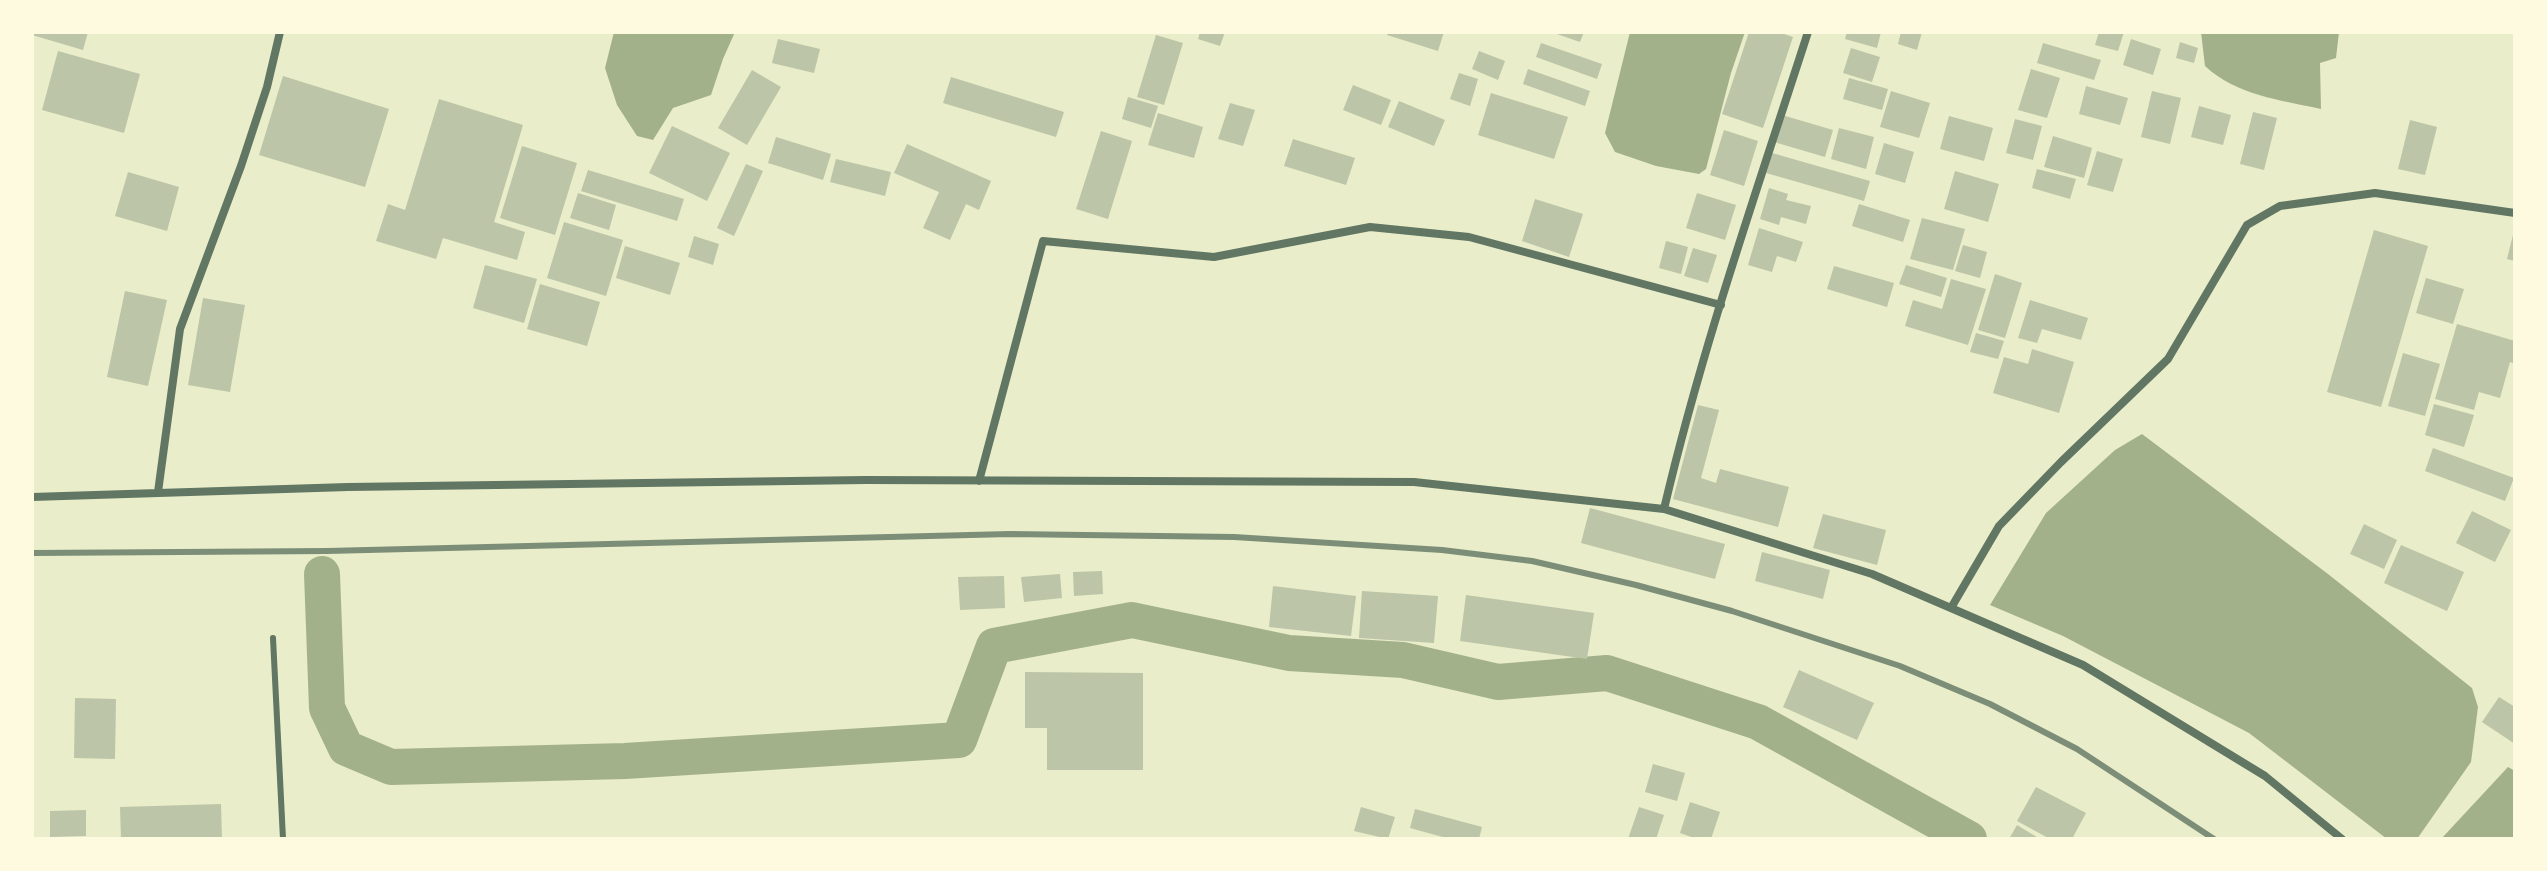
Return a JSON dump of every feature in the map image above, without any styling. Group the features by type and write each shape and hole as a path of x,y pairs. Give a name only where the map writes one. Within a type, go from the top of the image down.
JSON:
{"street":[{"path":"158,492 180,329 241,166 267,87 280,32"},
{"path":"1664,509 1683,428 1808,32"},
{"path":"1951,608 1999,526 2168,359 2247,225 2280,206 2375,193 2515,213"},
{"path":"979,481 1043,241 1214,257 1370,227 1469,237 1721,305"},
{"path":"32,497 646,483 1414,482 1664,509 1872,574 2083,665 2265,776 2342,839"}],"lane":[{"path":"273,638 283,839"}],"shaded area":[{"path":"614,32 735,32 711,95 673,108 653,140 637,136 617,105 605,68"},
{"path":"1630,32 1745,32 1706,169 1699,174 1656,166 1615,152 1605,133"},
{"path":"2201,32 2339,32 2336,58 2320,63 2321,109 2259,95 2217,76 2205,66"},
{"path":"2142,434 2328,574 2472,688 2478,707 2471,762 2417,839 2387,839 2249,733 2063,636 1990,605 2046,513 2115,450"},
{"path":"2508,767 2515,771 2515,839 2441,839"}],"building":[{"path":"32,32 88,32 83,50 32,35"},
{"path":"1200,32 1225,32 1220,46 1198,39"},
{"path":"1388,32 1444,32 1438,51 1387,35"},
{"path":"1551,32 1584,32 1580,42"},
{"path":"1749,32 1778,32 1793,37 1763,128 1722,114"},
{"path":"1847,32 1881,32 1877,48 1845,39"},
{"path":"1901,32 1922,32 1917,50 1898,44"},
{"path":"2099,32 2124,32 2118,51 2095,45"},
{"path":"1156,35 1183,43 1164,105 1137,97"},
{"path":"778,39 820,49 814,73 772,63"},
{"path":"2131,39 2161,49 2153,75 2123,65"},
{"path":"2180,42 2198,48 2194,63 2176,58"},
{"path":"1541,43 1602,64 1597,79 1536,57"},
{"path":"2043,43 2101,60 2094,80 2037,63"},
{"path":"1851,48 1880,57 1872,82 1843,73"},
{"path":"58,51 140,74 124,133 42,110"},
{"path":"1479,51 1505,61 1498,80 1472,69"},
{"path":"1528,69 1590,91 1585,106 1523,84"},
{"path":"2031,69 2060,78 2047,118 2018,110"},
{"path":"752,70 781,87 747,145 718,128"},
{"path":"1459,73 1478,79 1470,106 1450,99"},
{"path":"283,76 389,109 365,187 259,155"},
{"path":"951,77 1064,112 1056,137 943,103"},
{"path":"1849,78 1888,89 1882,110 1843,99"},
{"path":"1353,85 1391,100 1381,125 1343,110"},
{"path":"2086,86 2128,98 2120,125 2079,114"},
{"path":"1891,91 1930,103 1919,138 1880,127"},
{"path":"2152,91 2181,98 2170,144 2141,137"},
{"path":"1491,93 1568,117 1554,159 1478,135"},
{"path":"1128,97 1158,106 1151,128 1122,119"},
{"path":"439,99 523,125 494,222 525,232 517,260 443,238 436,259 376,241 388,204 405,210"},
{"path":"1399,101 1445,120 1434,146 1388,127"},
{"path":"1230,103 1255,110 1243,146 1218,139"},
{"path":"2199,106 2231,115 2223,145 2191,137"},
{"path":"2253,112 2277,118 2264,170 2240,164"},
{"path":"1158,113 1203,127 1194,158 1148,145"},
{"path":"1782,115 1833,130 1825,157 1774,142"},
{"path":"1949,116 1993,128 1984,161 1940,149"},
{"path":"2015,119 2042,126 2033,160 2006,153"},
{"path":"2410,120 2437,127 2425,175 2398,169"},
{"path":"672,126 730,153 707,201 649,173"},
{"path":"1839,128 1874,137 1866,169 1831,159"},
{"path":"1724,130 1758,141 1744,186 1710,175"},
{"path":"1101,131 1132,141 1108,219 1076,209"},
{"path":"2053,136 2092,148 2084,178 2044,167"},
{"path":"776,137 831,154 823,180 768,163"},
{"path":"1293,139 1355,158 1346,185 1284,166"},
{"path":"1884,143 1914,152 1905,183 1875,174"},
{"path":"907,144 991,181 979,210 966,204 950,240 923,228 939,192 894,173"},
{"path":"522,146 577,163 555,235 500,218"},
{"path":"2097,151 2123,159 2113,192 2087,185"},
{"path":"1772,153 1870,181 1864,201 1766,173"},
{"path":"836,159 891,172 885,196 830,182"},
{"path":"746,164 763,171 734,236 717,228"},
{"path":"2037,169 2076,179 2070,199 2032,188"},
{"path":"588,170 684,199 677,221 581,191"},
{"path":"1955,171 1999,184 1988,222 1944,209"},
{"path":"128,172 179,187 167,231 115,216"},
{"path":"1769,188 1788,194 1786,200 1811,206 1806,224 1781,217 1779,225 1760,219"},
{"path":"578,193 616,205 609,230 570,218"},
{"path":"1697,193 1736,205 1725,240 1686,228"},
{"path":"1535,199 1583,214 1569,257 1522,241"},
{"path":"1859,204 1910,220 1903,242 1852,226"},
{"path":"1922,218 1965,229 1953,270 1910,259"},
{"path":"564,222 623,240 606,296 547,278"},
{"path":"1759,228 1803,242 1796,262 1777,256 1772,272 1748,265"},
{"path":"2374,230 2428,246 2381,407 2327,392"},
{"path":"2515,231 2515,261 2507,259"},
{"path":"694,236 719,244 713,265 688,257"},
{"path":"1666,241 1688,247 1681,274 1659,268"},
{"path":"1963,245 1987,252 1980,278 1955,271"},
{"path":"625,246 680,263 670,295 616,278"},
{"path":"1693,248 1717,255 1708,283 1684,276"},
{"path":"485,265 537,279 524,323 473,308"},
{"path":"1906,265 1947,278 1941,297 1899,284"},
{"path":"1834,266 1894,283 1887,307 1827,289"},
{"path":"1995,274 2022,283 2005,338 1978,330"},
{"path":"2426,278 2464,289 2453,324 2416,313"},
{"path":"1951,279 1986,289 1968,345 1905,326 1913,300 1942,309"},
{"path":"540,284 600,302 587,346 527,329"},
{"path":"125,291 167,300 148,386 107,377"},
{"path":"203,298 245,305 230,392 188,385"},
{"path":"2030,300 2088,318 2081,340 2042,329 2037,343 2018,338"},
{"path":"2457,324 2515,341 2515,364 2510,362 2500,398 2479,392 2474,410 2435,399"},
{"path":"1976,333 2004,341 1998,359 1970,352"},
{"path":"2032,349 2074,362 2059,413 1993,393 2004,357 2028,364"},
{"path":"2403,353 2440,364 2425,416 2388,406"},
{"path":"2434,404 2474,415 2464,447 2425,435"},
{"path":"1698,405 1719,410 1701,478 1716,483 1720,469 1789,487 1778,527 1673,499"},
{"path":"2433,448 2514,478 2505,501 2425,471"},
{"path":"1590,508 1725,544 1715,579 1581,543"},
{"path":"2472,511 2511,530 2495,562 2456,543"},
{"path":"1823,514 1886,530 1877,565 1813,548"},
{"path":"2364,524 2397,540 2384,569 2350,554"},
{"path":"2401,545 2464,572 2447,611 2384,583"},
{"path":"1762,552 1830,570 1823,599 1755,581"},
{"path":"1102,571 1103,594 1074,596 1073,572"},
{"path":"1060,574 1062,598 1024,602 1021,577"},
{"path":"1004,576 1005,608 960,610 958,577"},
{"path":"1273,586 1356,596 1351,636 1269,627"},
{"path":"1362,591 1438,596 1434,643 1359,638"},
{"path":"1466,595 1594,613 1587,659 1460,641"},
{"path":"1799,670 1874,703 1857,740 1783,707"},
{"path":"1025,672 1143,673 1143,770 1047,770 1047,728 1025,728"},
{"path":"2499,697 2515,707 2515,744 2482,722"},
{"path":"75,698 116,699 115,759 74,758"},
{"path":"1653,764 1685,773 1677,801 1645,792"},
{"path":"2036,787 2086,813 2072,839 2050,839 2017,821"},
{"path":"1690,802 1720,812 1711,839 1697,839 1680,833"},
{"path":"221,804 222,839 121,839 120,807"},
{"path":"1361,807 1395,817 1388,839 1354,831"},
{"path":"1639,807 1664,815 1656,839 1628,839"},
{"path":"1415,809 1482,827 1479,839 1450,839 1410,828"},
{"path":"86,810 86,836 50,837 50,811"},
{"path":"2017,825 2040,839 2009,839"}],"waterway":[{"path":"322,574 327,708 346,748 391,767 625,761 959,740 994,646 1132,620 1289,653 1403,660 1498,682 1607,673 1758,722 1969,839"}],"railway":[{"path":"32,553 327,551 1010,534 1234,537 1442,550 1532,561 1732,611 1900,666 1990,704 2077,749 2214,839"}]}
